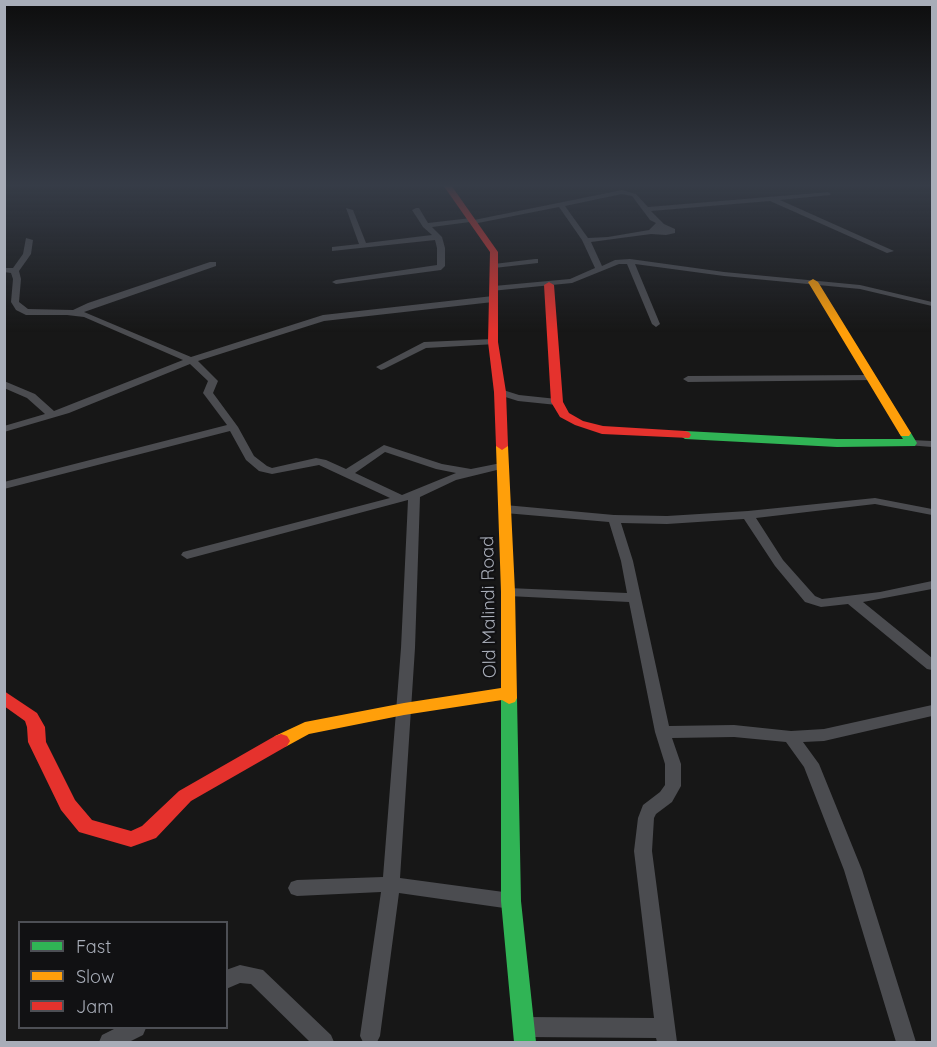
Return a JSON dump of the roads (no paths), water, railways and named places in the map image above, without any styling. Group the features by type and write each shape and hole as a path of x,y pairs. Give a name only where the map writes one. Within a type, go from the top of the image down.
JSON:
{"street":[{"path":"359,234 363,245"},
{"path":"336,282 438,268 441,266 441,248 435,234"},
{"name":"Old Malindi Road","path":"482,234 493,249 494,266 493,342 500,392 501,465 508,592 511,901 525,1035"},
{"path":"582,234 600,270"},
{"path":"586,240 640,234"},
{"path":"852,234 890,251"},
{"path":"335,249 438,237"},
{"path":"29,240 27,254 15,271 17,279 15,302 19,308 33,313 75,313 100,320 191,360 213,381 208,393 233,427 250,458 267,471 316,461 407,496"},
{"path":"494,266 535,261"},
{"path":"630,261 656,324"},
{"path":"4,429 53,415 191,360 323,318 572,282 618,262 630,261 724,274 868,288 933,304"},
{"path":"75,313 91,305 213,264"},
{"path":"4,270 15,271"},
{"path":"813,282 911,443"},
{"path":"549,285 557,402 564,415 570,419 588,426 618,432 837,443 933,444"},
{"path":"381,367 424,345 493,342"},
{"path":"688,379 871,378"},
{"path":"4,384 31,396 53,415"},
{"path":"500,392 524,399 557,402"},
{"path":"4,486 233,427"},
{"path":"348,473 384,448 440,467 472,471"},
{"path":"187,555 407,496 472,471 501,465"},
{"path":"370,1036 391,884 404,709 407,496"},
{"path":"505,509 614,519 667,520 748,515 875,501 933,512"},
{"path":"748,515 779,562 810,599 821,603 880,596 933,585"},
{"path":"525,1035 666,1035 643,851 646,818 649,810 666,797 673,786 673,764 663,732 627,561 614,519"},
{"path":"508,592 634,598"},
{"path":"851,598 933,665"},
{"path":"4,697 31,717 36,727 37,742 68,805 86,826 131,839 149,832 185,795 305,728 404,709 509,693"},
{"path":"663,732 734,731 791,737 824,735 933,710"},
{"path":"791,737 812,764 844,849 906,1042"},
{"path":"297,888 391,884 511,901"},
{"path":"228,979 240,974 256,976 324,1042"},
{"path":"109,1042 134,1029"}]}
